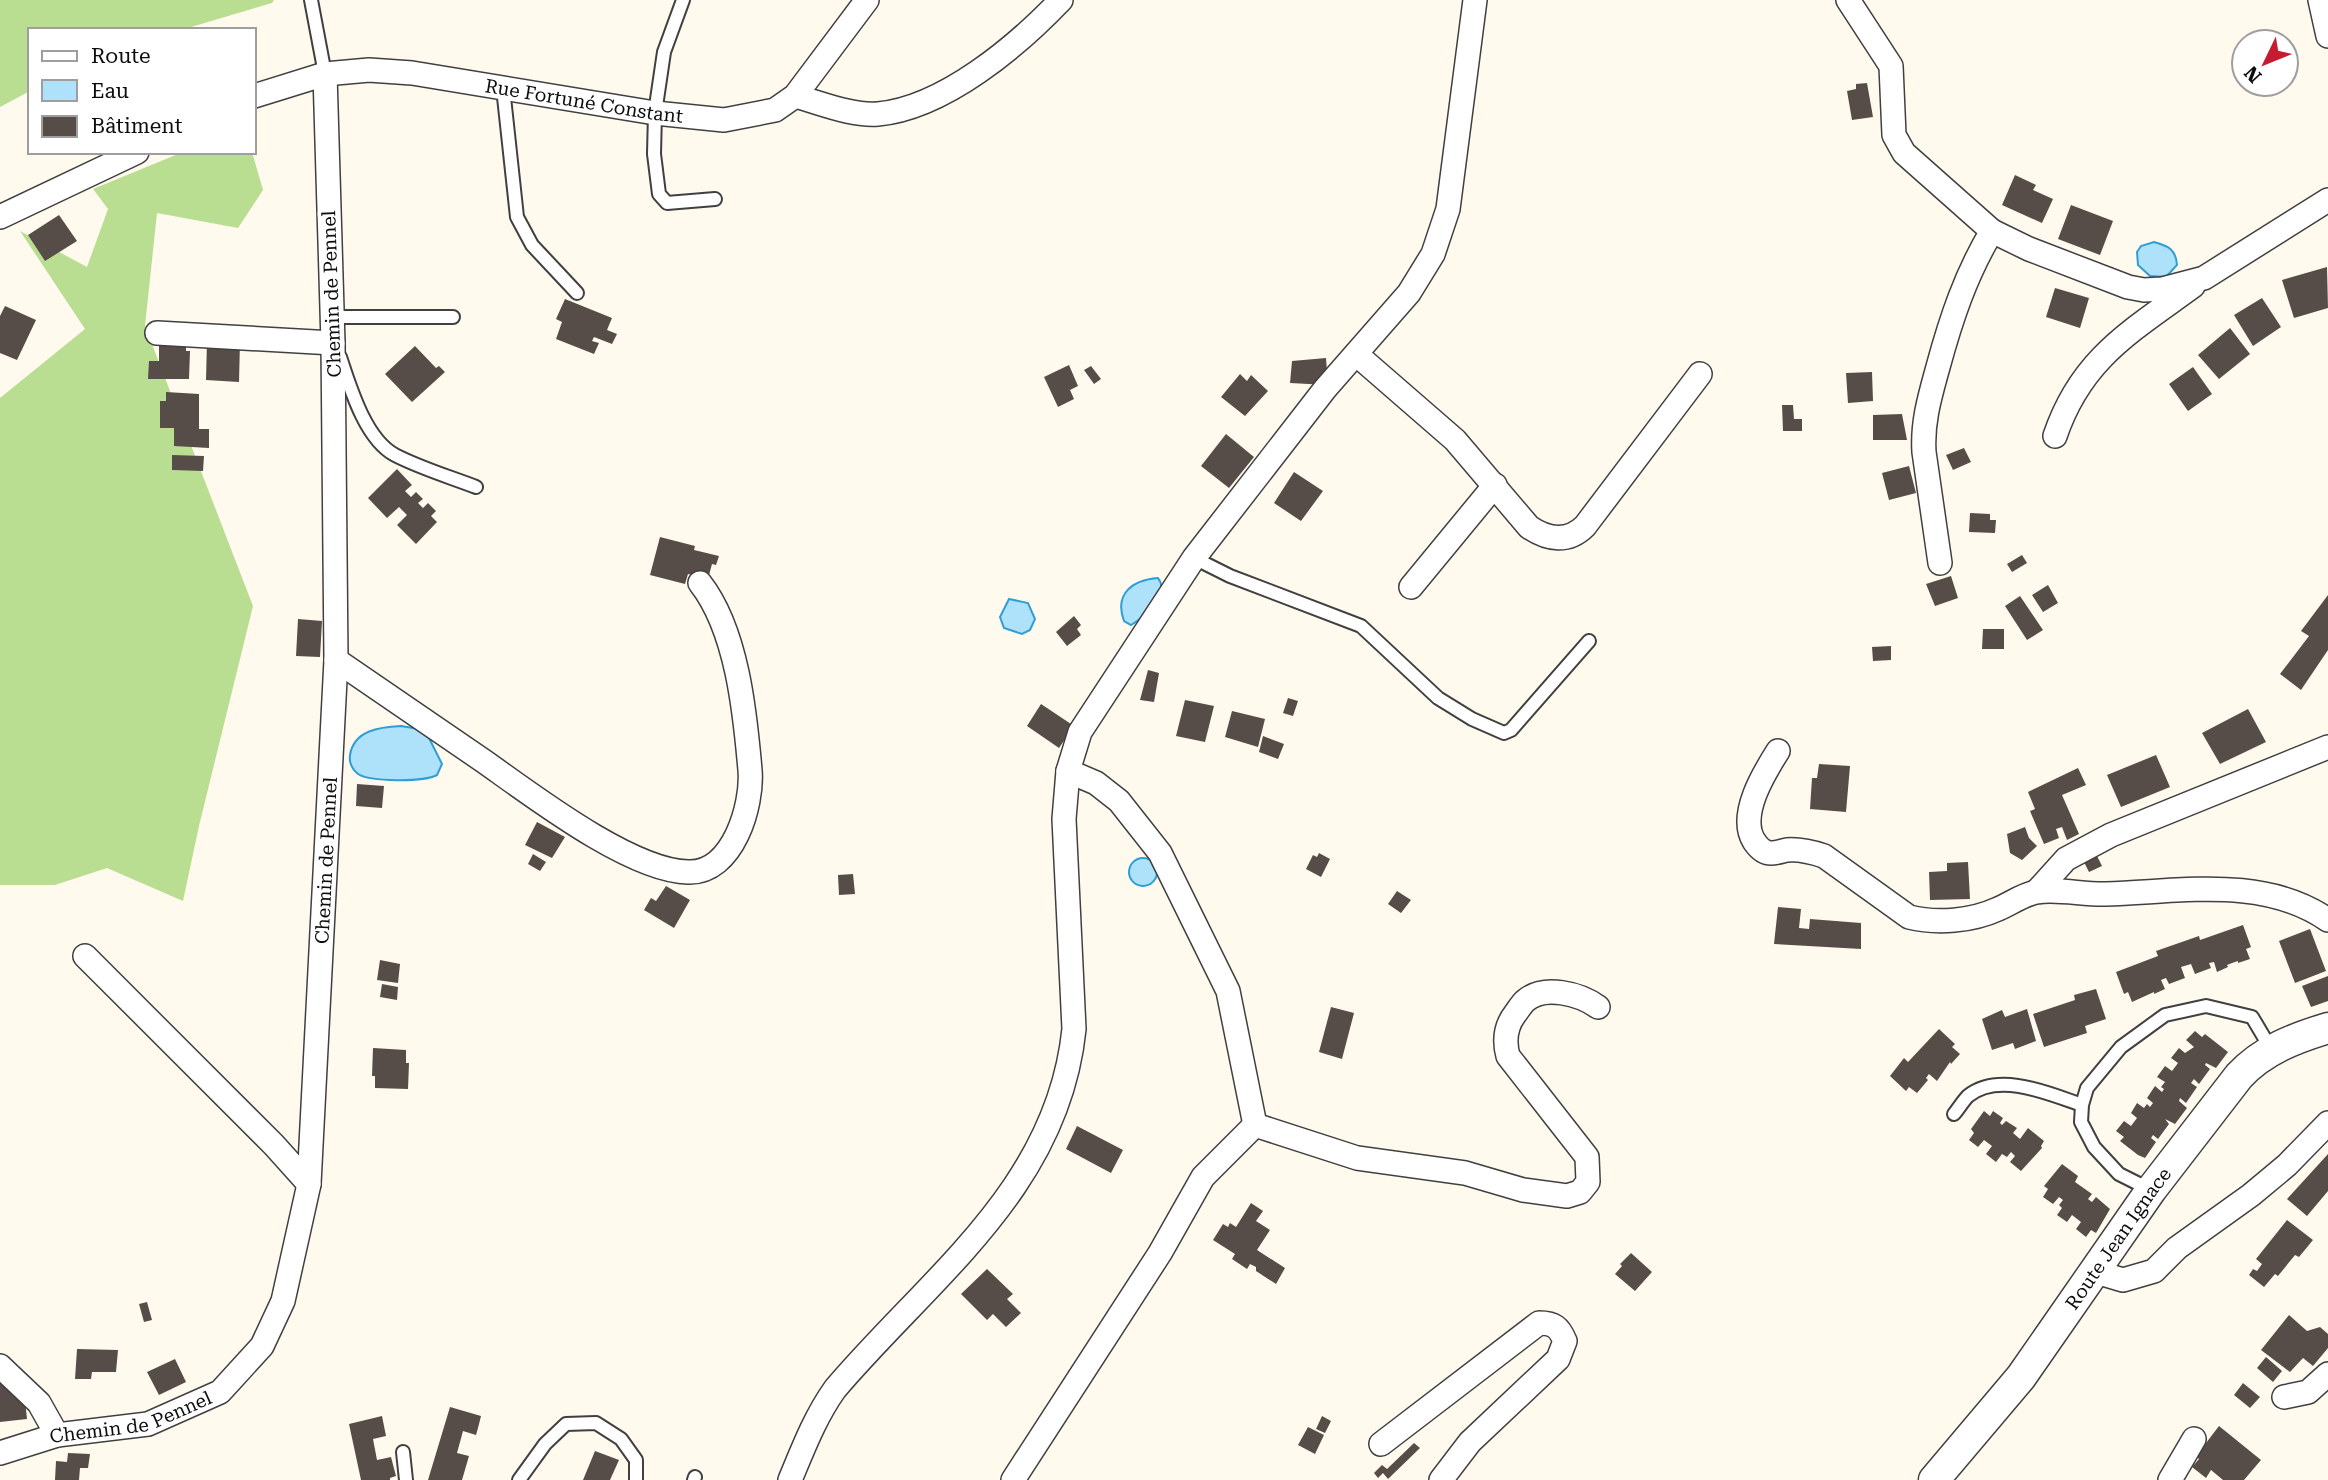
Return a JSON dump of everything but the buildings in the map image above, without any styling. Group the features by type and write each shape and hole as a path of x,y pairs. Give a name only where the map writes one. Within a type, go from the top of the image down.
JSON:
{"street":[{"name":"Rue Fortuné Constant","path":"256,95 325,74 369,70 412,73 655,113 724,120 775,110 794,96 867,0"},
{"path":"794,96 860,113 878,114 924,102 965,79 1016,44 1061,0"},
{"path":"790,1480 810,1431 829,1397 987,1226 1039,1147 1071,1061 1074,1029 1065,854 1065,797 1068,771 1080,732 1194,558 1308,411 1409,293 1433,254 1448,209 1475,0"},
{"path":"1848,0 1891,66 1894,135 1898,145 1913,162 1992,231 2042,254 2128,287 2162,289 2204,278"},
{"path":"2320,0 2328,36"},
{"name":"Chemin de Pennel","path":"0,1453 57,1435 148,1424 220,1392 262,1346 283,1301 309,1184 336,660 332,330 325,74"},
{"path":"0,217 134,154"},
{"path":"2055,436 2062,415 2079,383 2101,356 2204,278 2328,200"},
{"path":"1940,563 1924,452 1926,411 1950,322 1974,261 1992,231"},
{"path":"157,333 332,330"},
{"path":"1356,354 1444,428 1495,485 1520,518 1540,534 1553,538 1573,535 1585,526 1700,374"},
{"path":"1411,587 1495,485"},
{"path":"336,660 578,825 632,856 668,870 692,873 715,865 733,842 744,820 752,786 745,705 720,615 700,583"},
{"path":"1778,751 1761,778 1753,798 1751,835 1762,850 1770,853 1808,850 1824,856 1909,917 1924,921 1978,916 2037,891 2066,859 2111,835 2328,747"},
{"path":"1068,771 1096,783 1119,801 1160,853 1228,991 1255,1125"},
{"path":"2037,891 2103,894 2210,889 2252,891 2300,903 2328,920"},
{"path":"85,956 274,1145 309,1184"},
{"path":"1255,1125 1357,1158 1465,1173 1523,1190 1567,1196 1580,1192 1588,1182 1587,1157 1508,1056 1504,1044 1510,1020 1526,1000 1542,993 1573,995 1598,1007"},
{"name":"Route Jean Ignace","path":"1934,1480 2021,1377 2151,1190 2251,1062 2271,1049 2328,1028"},
{"path":"2096,1272 2123,1280 2154,1271 2177,1248 2251,1195 2287,1165 2328,1123"},
{"path":"1013,1480 1160,1253 1203,1177 1255,1125"},
{"path":"1381,1444 1539,1323 1550,1323 1559,1329 1565,1340 1558,1359 1470,1442 1441,1480"},
{"path":"0,1366 39,1402 57,1435"},
{"path":"2284,1397 2308,1392 2328,1374"},
{"path":"2171,1480 2194,1439"}],"lane":[{"path":"311,0 325,74"},
{"path":"683,0 664,52 655,113 654,154 659,194 667,203 716,199"},
{"path":"503,88 517,216 532,245 577,293"},
{"path":"453,317 332,330 356,402 374,436 393,454 476,487"},
{"path":"1194,558 1230,576 1360,626 1438,698 1472,719 1504,733 1511,730 1589,641"},
{"path":"2151,1190 2119,1174 2094,1147 2081,1122 2087,1088 2120,1047 2165,1015 2206,1006 2252,1017 2271,1049"},
{"path":"1954,1114 1968,1097 1985,1087 2011,1086 2045,1092 2082,1105"},
{"path":"519,1480 545,1444 566,1424 596,1423 621,1439 636,1460 636,1480"},
{"path":"402,1452 406,1480"}],"green space":[{"path":"0,0 274,0 272,3 188,28 28,28 28,92 0,107"},
{"path":"178,154 253,154 263,190 238,228 157,213 145,326 253,606 183,901 107,868 55,885 0,885 0,398 85,329 20,231 87,267 108,209 93,189"}],"water":[{"path":"2154,242 2167,247 2175,255 2177,265 2166,277 2150,276 2138,265 2137,252 2141,246"},
{"path":"1158,578 1161,591 1154,604 1131,625 1124,621 1121,603 1128,590 1140,582"},
{"path":"1009,599 1028,603 1035,619 1030,630 1022,634 1004,628 1000,617"},
{"path":"401,726 425,730 442,764 437,775 421,779 385,780 358,774 351,765 350,758 352,747 357,740 377,729"},
{"path":"1143,858 1153,862 1157,872 1153,882 1143,886 1133,882 1129,872 1133,862"}]}
